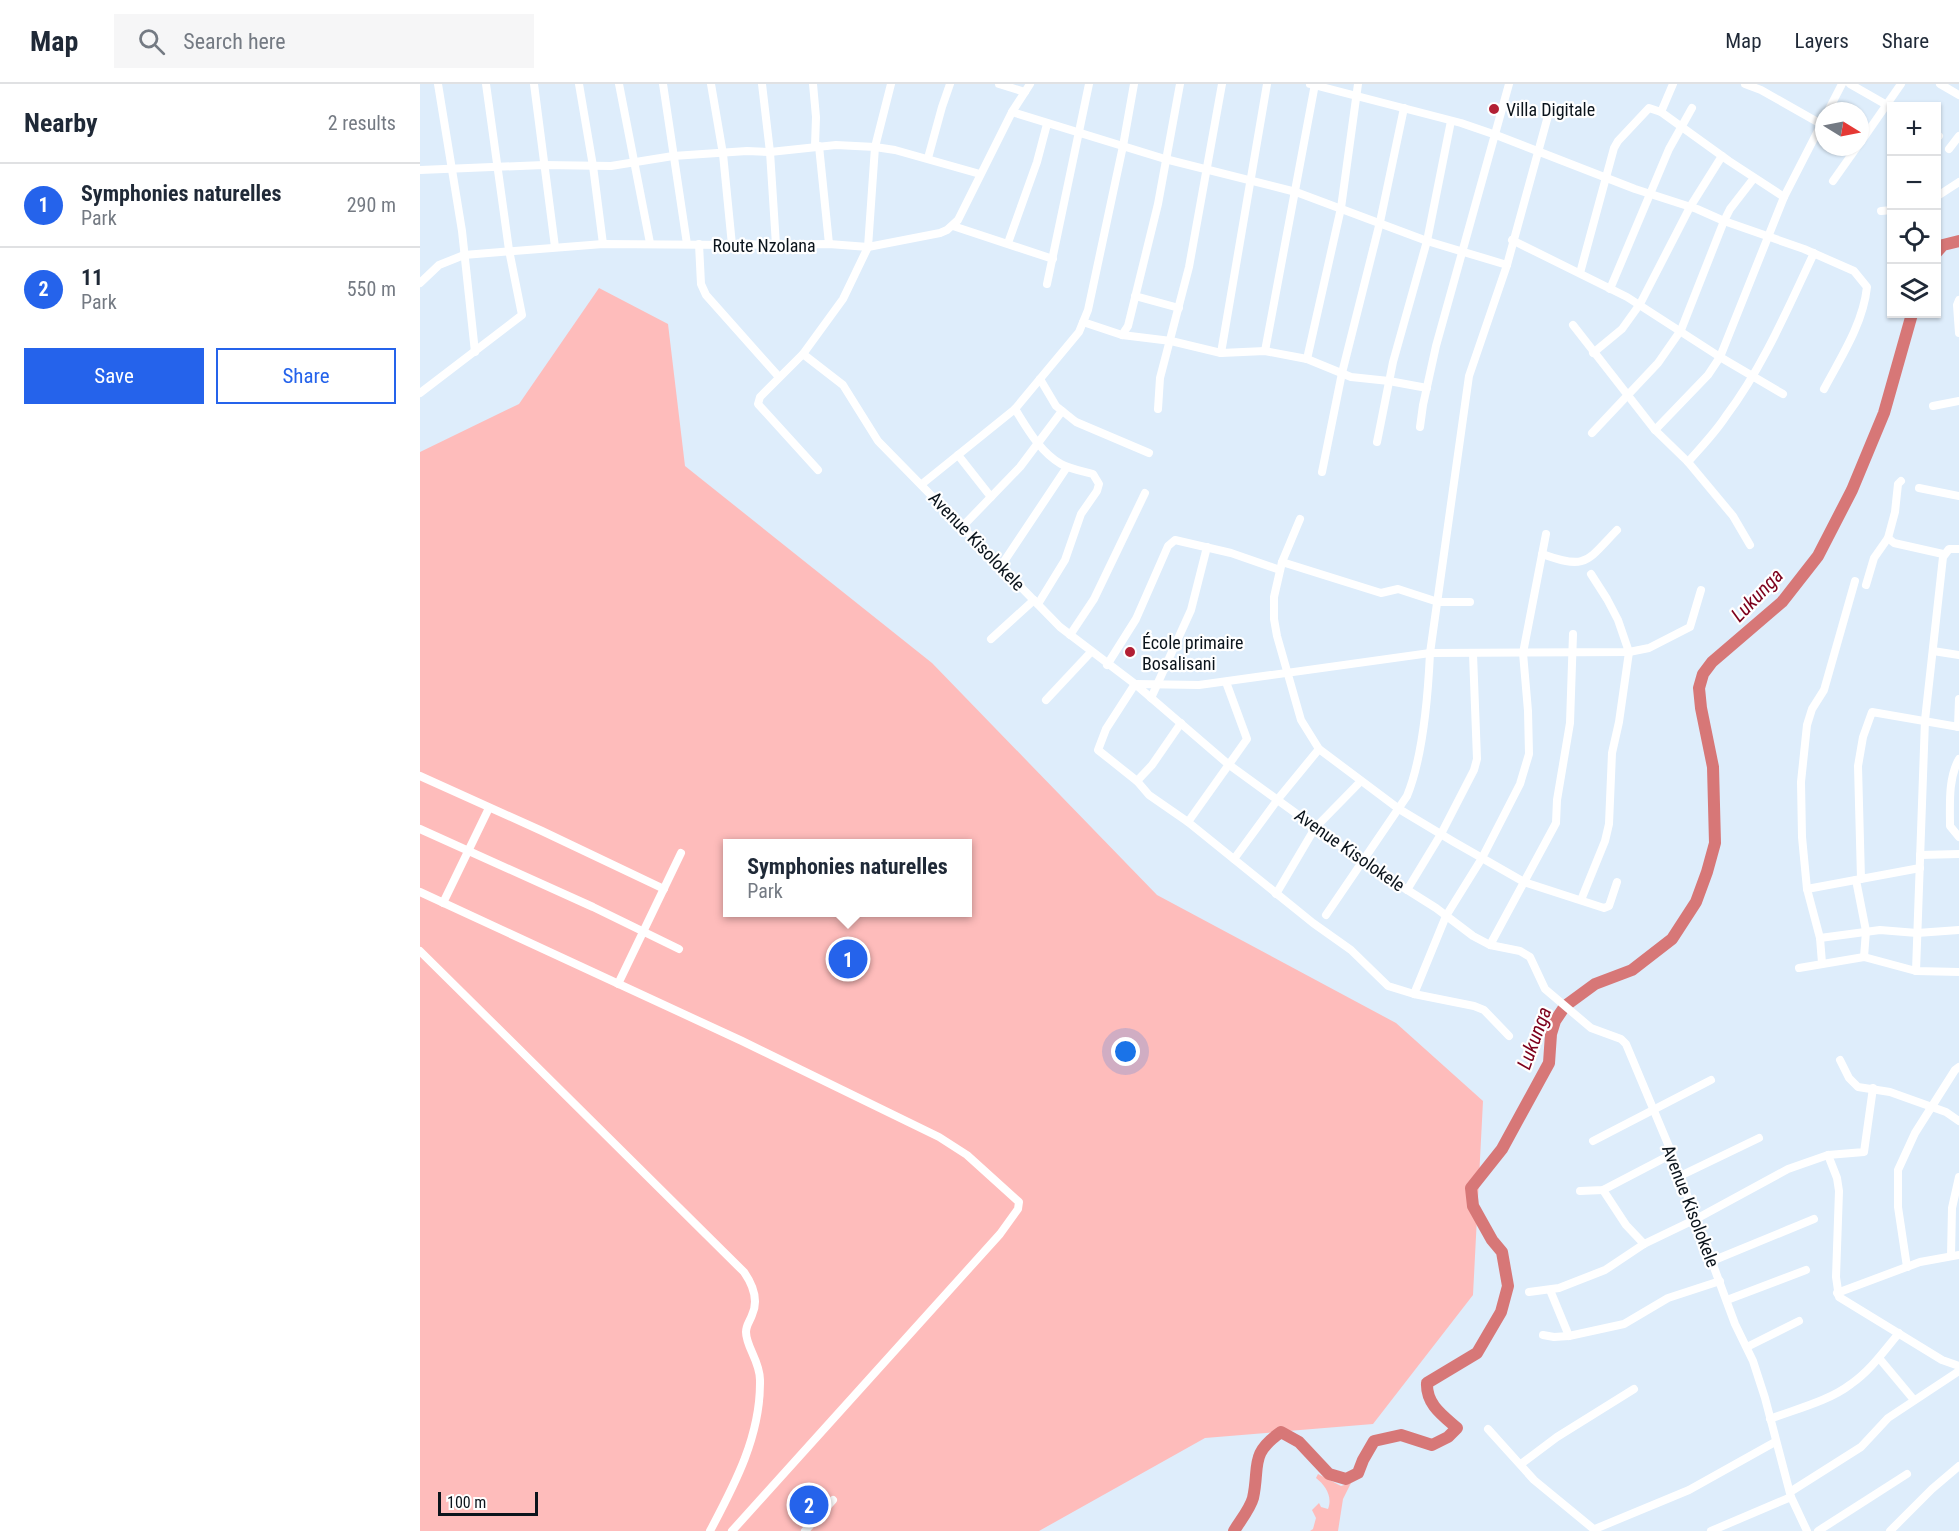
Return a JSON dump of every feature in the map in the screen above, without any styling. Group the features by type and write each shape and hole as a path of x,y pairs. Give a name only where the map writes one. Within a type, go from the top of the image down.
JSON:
{"street":[{"path":"438,84 453,169 475,352"},
{"path":"420,393 522,315 509,250 486,84"},
{"path":"534,84 555,247"},
{"path":"579,84 603,243"},
{"path":"619,84 650,243"},
{"path":"663,84 687,244"},
{"path":"711,84 723,154 732,245"},
{"path":"762,84 770,152 776,245"},
{"path":"813,84 817,146 829,244"},
{"path":"818,470 758,404 760,397 803,354 843,299 868,248 875,147 891,84"},
{"path":"928,158 950,84"},
{"path":"999,84 1025,92"},
{"path":"1030,84 1012,112 961,213 952,225 1053,259"},
{"path":"1047,284 1089,84"},
{"path":"922,484 1015,409 1079,332 1088,310 1134,84"},
{"path":"1122,335 1128,326 1158,204 1180,84"},
{"path":"1158,409 1160,378 1179,308 1222,84"},
{"path":"1221,353 1267,84"},
{"path":"1307,359 1341,208 1358,84"},
{"path":"1420,427 1436,346 1509,84"},
{"path":"1661,112 1673,84"},
{"path":"1745,84 1815,118"},
{"path":"1833,102 1842,84"},
{"path":"1850,84 1887,106"},
{"path":"1892,102 1901,84"},
{"path":"1940,84 1959,96"},
{"path":"1265,351 1296,192 1313,85 1496,135 1606,178 1814,253 1854,271 1867,287 1866,301 1860,319 1824,389"},
{"path":"1326,915 1399,809 1413,782 1428,695 1430,654 1469,376 1507,265 1512,240 1551,105"},
{"path":"1322,472 1342,372 1380,222 1404,108"},
{"path":"1580,273 1618,141 1649,108 1661,112 1784,197"},
{"path":"1610,289 1669,149 1692,108"},
{"path":"1869,132 1887,109"},
{"path":"1012,112 1165,159 1296,192 1427,241 1507,265"},
{"path":"1377,442 1393,362 1427,241 1451,121"},
{"path":"1008,243 1037,162 1047,124"},
{"path":"1949,149 1959,136"},
{"path":"1655,430 1708,375 1720,357 1784,197 1815,137"},
{"path":"420,170 544,165 593,166 633,163 673,156 770,152 817,146 875,147 928,158 980,174"},
{"path":"1593,353 1622,329 1640,304 1690,207 1722,156"},
{"path":"1833,181 1851,156"},
{"path":"1592,433 1659,363 1682,330 1724,221 1730,209 1755,178"},
{"path":"1941,194 1959,182"},
{"path":"1881,211 1887,210"},
{"name":"Route Nzolana","path":"420,283 440,265 464,255 509,250 603,243 829,244 868,248 940,233 952,225"},
{"path":"1512,240 1640,304 1720,357 1783,394"},
{"path":"699,244 701,284 706,295 779,377"},
{"path":"1688,462 1727,416 1778,328 1814,253"},
{"path":"1135,296 1179,308"},
{"path":"1959,300 1957,305 1959,333"},
{"path":"1083,322 1122,335 1171,341 1221,353 1265,351 1307,359 1351,377 1427,388"},
{"path":"1572,325 1655,430 1688,462 1733,516 1750,545"},
{"name":"Avenue Kisolokele","path":"803,354 843,385 878,441 1070,635 1135,684 1228,764 1363,862 1473,936 1490,945 1520,951 1530,957 1545,989 1591,1028 1621,1039 1626,1044 1672,1154 1735,1324 1755,1368 1790,1495 1807,1531"},
{"path":"1040,379 1056,406 1076,422 1149,453"},
{"path":"1934,406 1959,401"},
{"path":"991,639 1036,602 1065,560 1081,514 1098,491 1099,484 1093,474 1067,467 1058,462 1031,436 1015,409"},
{"path":"962,527 1020,467 1062,411"},
{"path":"958,456 991,497"},
{"path":"1001,566 1067,467"},
{"path":"1866,585 1874,558 1888,537 1900,481"},
{"path":"1919,488 1959,496"},
{"path":"1070,635 1094,599 1145,493"},
{"path":"1300,519 1281,566 1274,597 1274,619 1301,720 1319,749 1399,809 1524,882 1607,908 1617,882"},
{"path":"1542,554 1568,563 1580,562 1595,553 1617,530"},
{"path":"1414,994 1446,916 1482,858 1520,784 1528,754 1528,711 1522,653 1546,534"},
{"path":"1888,537 1894,543 1944,554"},
{"path":"1107,664 1136,619 1170,543 1175,540 1381,593 1398,589 1438,602 1470,602"},
{"path":"1151,698 1191,610 1207,547"},
{"path":"1916,971 1925,720 1944,554 1949,549 1959,549"},
{"path":"1581,900 1607,833 1611,804 1612,753 1629,652 1613,610 1591,574"},
{"path":"1822,963 1820,938 1807,889 1802,837 1801,782 1807,724 1812,709 1824,690 1855,581"},
{"path":"1509,1036 1484,1010 1388,986 1350,950 1276,894 1188,822 1149,795 1137,781 1098,750 1106,729 1135,684 1199,686 1430,654 1629,652 1649,648 1690,627 1701,590"},
{"path":"1490,945 1556,824 1557,800 1570,723 1573,634"},
{"path":"1933,651 1959,655"},
{"path":"1046,700 1091,652"},
{"path":"1407,890 1441,834 1474,770 1477,759 1473,654"},
{"path":"1188,822 1247,739 1226,682"},
{"path":"1864,957 1866,931 1858,880 1858,766 1863,737 1872,712 1958,727 1959,699"},
{"path":"1137,781 1152,765 1181,723"},
{"path":"1234,859 1278,799 1319,749"},
{"path":"1959,759 1952,777 1950,826 1959,837"},
{"path":"420,776 664,889"},
{"path":"1276,894 1315,828 1361,782"},
{"path":"443,903 489,808"},
{"path":"420,829 679,949"},
{"path":"618,984 681,853"},
{"path":"1920,855 1959,854"},
{"path":"1807,889 1920,868"},
{"path":"420,892 742,1041 939,1137 967,1155 1019,1202 1018,1209 1000,1234 732,1531"},
{"path":"1820,938 1880,930 1917,933 1959,930"},
{"path":"420,951 744,1272 751,1283 755,1298 754,1311 746,1331 747,1339 759,1366 758,1409 751,1443 742,1467 710,1531"},
{"path":"1799,968 1864,957 1916,971 1959,972"},
{"path":"1840,1060 1858,1087 1873,1088 1930,1106 1959,1120"},
{"path":"1907,1267 1898,1207 1898,1170 1930,1106 1959,1067"},
{"path":"1593,1141 1711,1080"},
{"path":"1529,1292 1550,1290 1605,1270 1644,1244 1696,1219 1788,1169 1828,1155 1864,1152 1873,1088"},
{"path":"1680,1176 1759,1138"},
{"path":"1580,1191 1603,1190 1672,1154"},
{"path":"1828,1155 1837,1178 1839,1191 1836,1265 1838,1293 1842,1300 1942,1360 1959,1366"},
{"path":"1838,1293 1920,1262 1955,1256 1952,1208 1959,1177"},
{"path":"1603,1190 1622,1220 1644,1244"},
{"path":"1712,1261 1814,1219"},
{"path":"1727,1300 1806,1270"},
{"path":"1543,1335 1569,1336 1601,1331 1624,1324 1668,1298 1720,1281"},
{"path":"1550,1290 1569,1336"},
{"path":"1747,1347 1799,1321"},
{"path":"1770,1419 1842,1390 1858,1379 1879,1358 1899,1333"},
{"path":"1879,1358 1914,1400"},
{"path":"1711,1531 1790,1495 1861,1447 1888,1418 1959,1371"},
{"path":"1521,1464 1557,1437 1634,1389"},
{"path":"1488,1429 1534,1480 1596,1530 1689,1490 1775,1442"},
{"path":"1890,1531 1959,1466"},
{"path":"1818,1531 1907,1474"},
{"path":"805,1531 833,1500"}],"shaded area":[{"path":"599,288 668,324 685,466 932,663 1157,895 1396,1023 1483,1101 1473,1295 1373,1424 1205,1438 1039,1531 420,1531 420,452 519,404"},
{"path":"1318,1474 1341,1486 1351,1483 1343,1499 1338,1531 1310,1531 1313,1529 1316,1518 1312,1510 1319,1503 1321,1507 1328,1509 1330,1500 1327,1491 1316,1478"}],"waterway":[{"name":"Lukunga","path":"1941,247 1959,241"},
{"name":"Lukunga","path":"1234,1531 1253,1498 1260,1454 1264,1447 1281,1432 1299,1442 1329,1474 1346,1479 1358,1473 1374,1441 1401,1435 1432,1445 1448,1437 1457,1428 1432,1403 1427,1383 1477,1353 1501,1312 1508,1286 1502,1252 1492,1240 1473,1206 1471,1188 1502,1149 1549,1063 1551,1034 1555,1021 1565,1006 1595,984 1632,970 1672,939 1696,902 1715,843 1713,767 1699,688 1703,674 1712,662 1782,602 1818,556 1852,490 1884,413 1911,318"}],"place":[{"name":"Villa Digitale","path":"1494,109"},
{"name":"École primaire Bosalisani","path":"1130,652"},
{"name":"Symphonies naturelles","path":"848,959"},
{"name":"11","path":"809,1505"}]}
